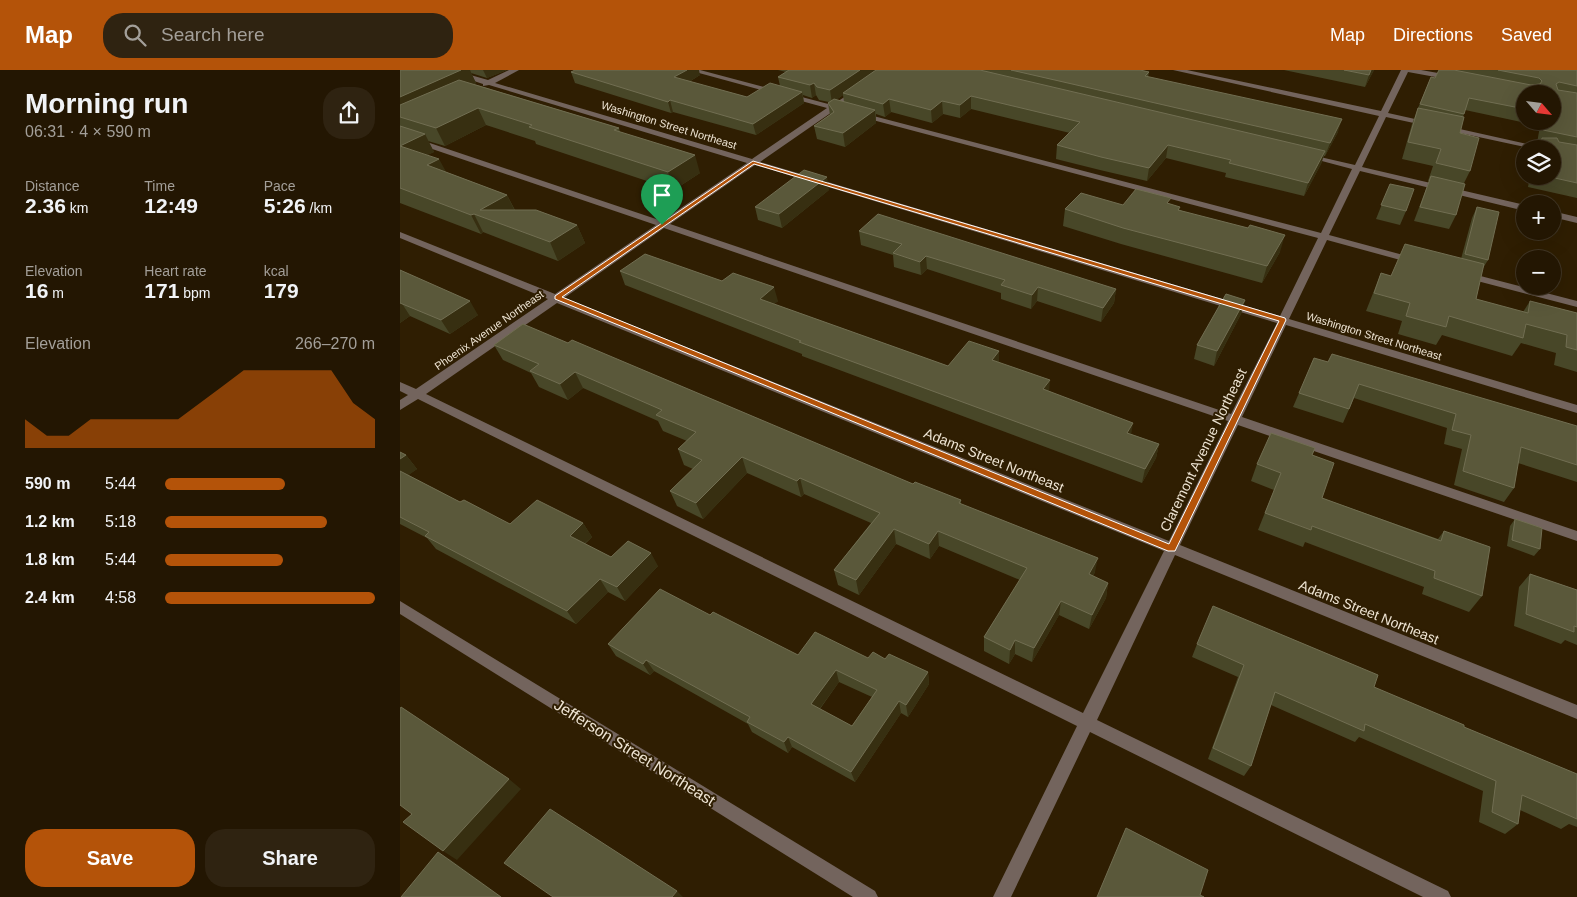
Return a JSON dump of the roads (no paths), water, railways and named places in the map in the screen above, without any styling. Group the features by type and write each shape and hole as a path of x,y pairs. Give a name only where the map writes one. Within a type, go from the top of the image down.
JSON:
{"street":[{"name":"Washington Street Northeast","path":"445,70 1577,409"},
{"path":"476,88 516,70"},
{"path":"692,70 1426,264"},
{"path":"1178,70 1516,143"},
{"name":"Claremont Avenue Northeast","path":"1002,897 1405,70"},
{"path":"1410,70 1457,79"},
{"name":"Phoenix Avenue Northeast","path":"400,406 864,86"},
{"path":"400,135 1577,536"},
{"path":"1302,155 1516,206"},
{"path":"1561,216 1577,220"},
{"name":"Adams Street Northeast","path":"400,235 557,297 1577,712"},
{"path":"1454,272 1577,304"},
{"path":"400,386 1442,897"},
{"name":"Jefferson Street Northeast","path":"400,607 870,897"}]}
